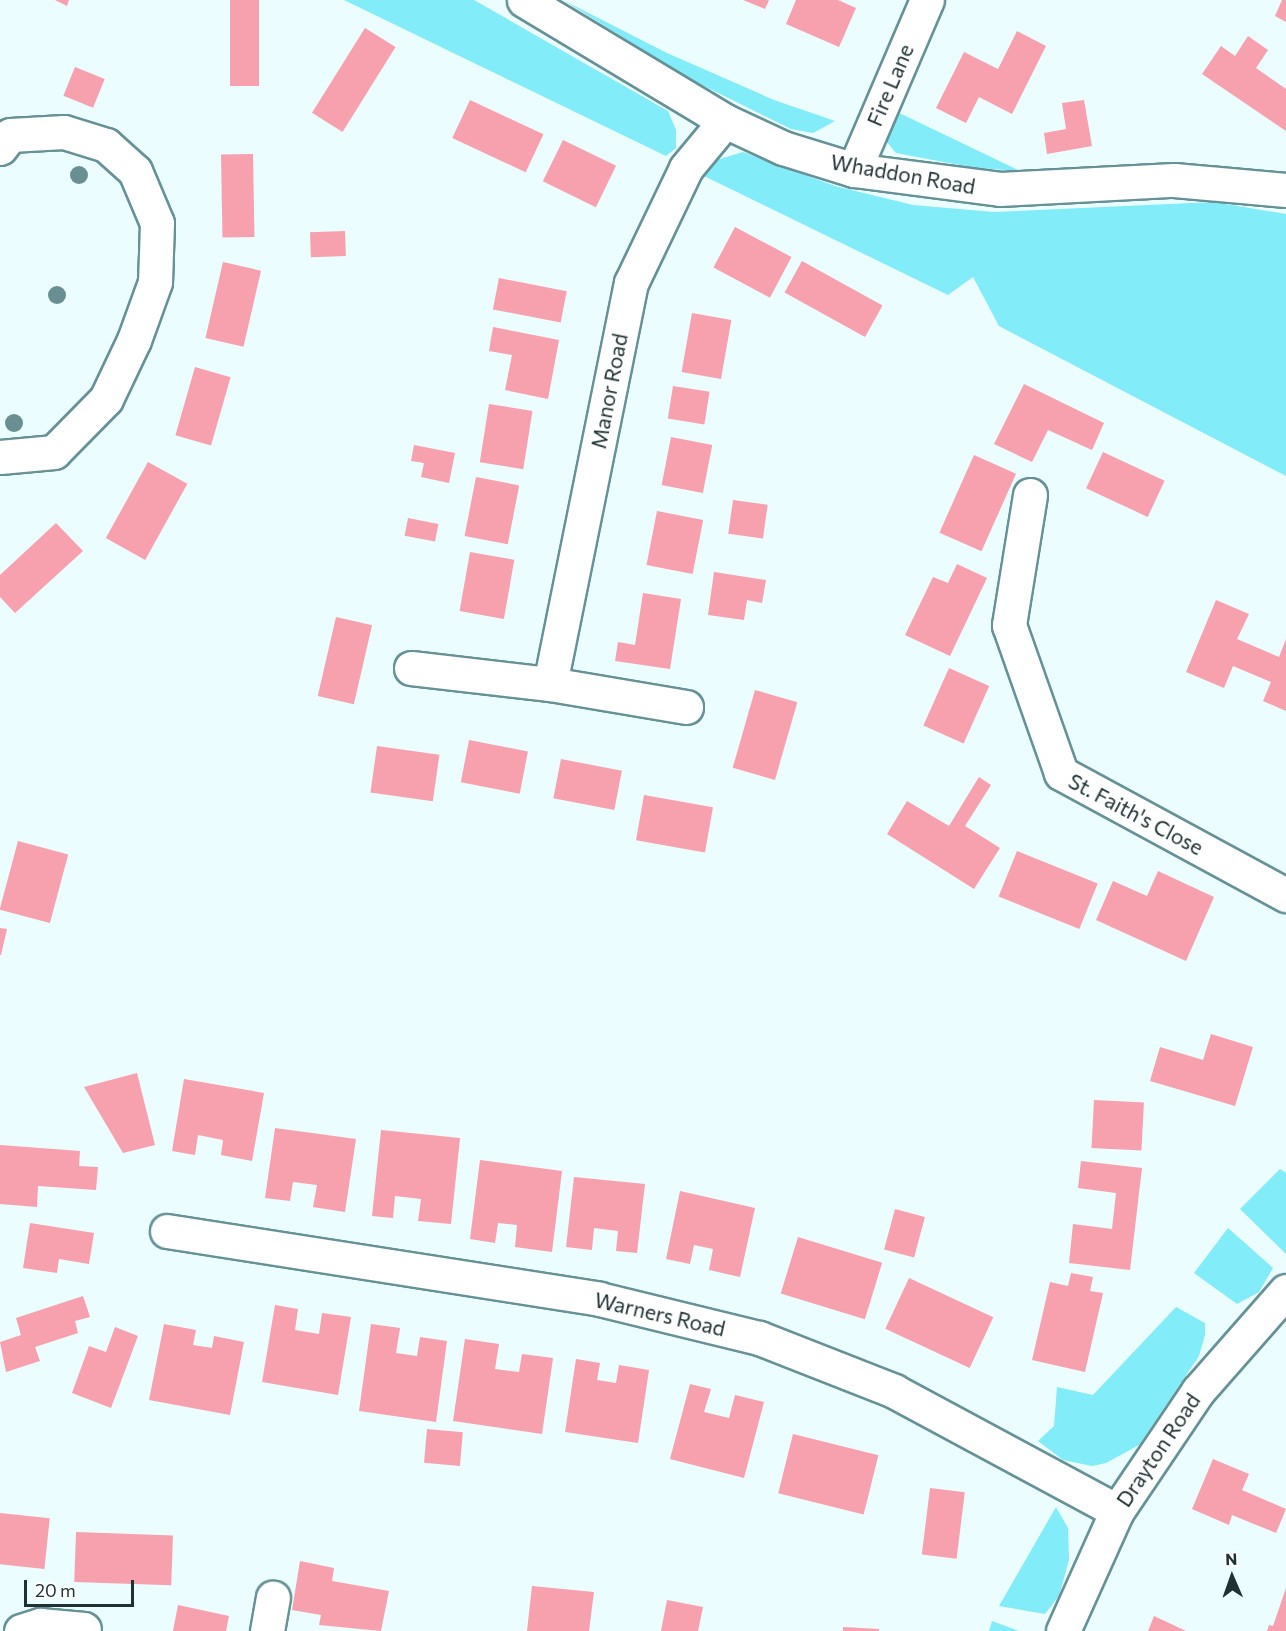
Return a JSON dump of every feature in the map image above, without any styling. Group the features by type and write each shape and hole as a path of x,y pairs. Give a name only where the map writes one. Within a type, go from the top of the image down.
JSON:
{"street":[{"name":"Whaddon Road","path":"524,0 724,121 783,148 854,170 934,183 1000,189 1174,180 1286,190"},
{"name":"Fire Lane","path":"854,170 927,0"},
{"name":"Manor Road","path":"550,684 631,283 686,168 724,121"},
{"path":"0,148 10,135 64,132 106,145 135,171 157,223 156,282 134,340 106,399 54,452 0,457"},
{"name":"St. Faith's Close","path":"1030,495 1009,625 1061,773 1286,895"},
{"path":"411,668 550,684 686,707"},
{"name":"Warners Road","path":"167,1231 599,1299 759,1338 894,1391 1117,1511"},
{"name":"Drayton Road","path":"1063,1631 1117,1511 1198,1391 1286,1291"},
{"path":"267,1631 273,1598"},
{"path":"21,1631 40,1625 84,1629"}],"shaded area":[{"path":"344,0 474,0 668,111 676,130 676,148 666,156"},
{"path":"563,0 667,53 774,100 835,121 813,133 791,129 690,79"},
{"path":"891,109 1020,171 975,168 896,153 886,141 885,122"},
{"path":"743,152 835,186 913,205 994,212 1214,202 1286,214 1286,476 999,326 973,277 948,295 702,175 707,163"},
{"path":"1280,1169 1286,1173 1286,1254 1240,1209"},
{"path":"1228,1228 1273,1268 1259,1292 1237,1304 1194,1273"},
{"path":"1176,1307 1205,1323 1205,1335 1199,1356 1139,1445 1106,1463 1092,1466 1063,1460 1038,1441 1054,1426 1057,1387 1093,1395"},
{"path":"1056,1507 1068,1528 1069,1560 1059,1596 1045,1614 999,1606"},
{"path":"992,1621 1019,1631 989,1631"}],"building":[{"path":"55,0 69,0 67,6"},
{"path":"230,0 259,0 259,86 230,86"},
{"path":"743,0 769,0 765,9"},
{"path":"796,0 838,0 856,8 839,47 786,24"},
{"path":"1282,0 1286,0 1286,22 1275,16"},
{"path":"365,28 396,47 343,132 312,113"},
{"path":"1017,31 1046,46 1012,114 979,97 966,123 936,108 964,52 998,69"},
{"path":"1248,36 1268,50 1256,68 1286,89 1286,131 1202,74 1221,46 1235,56"},
{"path":"75,67 105,79 93,108 63,96"},
{"path":"470,100 543,134 526,172 452,138"},
{"path":"1084,100 1092,146 1047,154 1044,133 1066,129 1062,103"},
{"path":"563,140 616,166 596,207 543,181"},
{"path":"253,154 254,237 222,238 221,155"},
{"path":"735,227 792,257 770,298 713,268"},
{"path":"345,231 346,256 311,257 310,232"},
{"path":"802,261 882,306 865,337 785,292"},
{"path":"223,262 261,271 243,347 205,338"},
{"path":"499,278 567,291 561,323 493,309"},
{"path":"692,313 731,320 721,379 682,372"},
{"path":"493,327 559,340 548,399 505,390 512,355 489,351"},
{"path":"195,367 231,377 211,445 175,435"},
{"path":"1024,384 1104,423 1092,450 1048,430 1032,462 994,444"},
{"path":"673,386 710,392 704,424 668,419"},
{"path":"489,404 532,411 523,469 480,462"},
{"path":"671,437 712,445 703,493 662,485"},
{"path":"414,445 455,453 449,483 421,477 424,463 411,461"},
{"path":"1103,452 1165,481 1148,517 1086,488"},
{"path":"974,455 1016,474 981,551 939,533"},
{"path":"148,462 187,484 145,560 106,538"},
{"path":"476,477 519,485 508,544 465,536"},
{"path":"733,500 768,505 763,539 728,534"},
{"path":"657,511 703,520 693,574 647,565"},
{"path":"408,518 438,524 435,542 405,536"},
{"path":"56,523 83,551 15,613 0,597 0,575"},
{"path":"470,552 514,560 504,619 460,611"},
{"path":"957,564 987,578 950,656 905,635 933,577 948,583"},
{"path":"714,572 766,580 762,603 747,600 744,620 708,615"},
{"path":"643,593 681,599 670,669 615,661 618,642 635,645"},
{"path":"1216,600 1249,614 1237,639 1279,657 1286,639 1286,711 1263,701 1271,682 1233,666 1224,688 1186,672"},
{"path":"336,617 372,625 354,704 318,696"},
{"path":"949,668 989,686 964,743 923,726"},
{"path":"755,690 797,702 775,780 733,768"},
{"path":"469,740 528,751 520,794 461,782"},
{"path":"377,746 439,755 433,801 370,793"},
{"path":"561,759 622,771 614,810 553,798"},
{"path":"979,777 991,785 965,826 1000,848 974,889 887,834 907,801 949,826"},
{"path":"644,795 713,807 705,852 636,840"},
{"path":"18,841 68,854 50,923 0,910"},
{"path":"1017,851 1098,884 1079,929 999,896"},
{"path":"1158,871 1214,897 1186,961 1096,920 1113,881 1147,896"},
{"path":"0,928 7,929 1,955 0,955"},
{"path":"1211,1034 1253,1047 1235,1106 1150,1081 1160,1047 1203,1060"},
{"path":"137,1073 155,1145 123,1153 84,1087"},
{"path":"184,1079 264,1093 252,1161 221,1155 223,1140 198,1135 195,1155 172,1151"},
{"path":"1094,1100 1144,1103 1141,1151 1091,1148"},
{"path":"275,1128 356,1139 345,1212 313,1207 317,1185 293,1182 290,1201 265,1198"},
{"path":"381,1130 460,1138 451,1224 418,1221 421,1199 395,1196 393,1218 372,1216"},
{"path":"0,1145 80,1151 79,1166 98,1167 96,1190 38,1186 37,1207 0,1204"},
{"path":"480,1160 562,1171 552,1252 515,1247 517,1225 498,1223 495,1243 470,1239"},
{"path":"1081,1161 1142,1168 1130,1270 1069,1263 1073,1224 1112,1229 1116,1193 1078,1188"},
{"path":"574,1177 645,1184 637,1253 616,1251 618,1231 594,1228 592,1250 566,1247"},
{"path":"680,1191 755,1208 740,1277 709,1270 713,1249 694,1245 690,1264 666,1259"},
{"path":"895,1209 925,1217 914,1258 884,1250"},
{"path":"30,1223 94,1233 89,1264 59,1259 57,1273 23,1268"},
{"path":"798,1237 882,1263 865,1319 781,1293"},
{"path":"1071,1273 1093,1277 1090,1291 1103,1293 1085,1372 1032,1360 1050,1282 1068,1286"},
{"path":"909,1278 993,1317 970,1368 885,1329"},
{"path":"83,1296 90,1317 75,1321 78,1333 35,1347 40,1361 6,1372 0,1342 21,1335 16,1318"},
{"path":"275,1305 298,1309 295,1330 319,1334 322,1313 351,1317 338,1395 262,1382"},
{"path":"164,1324 196,1330 193,1345 212,1348 214,1336 244,1342 230,1415 149,1400"},
{"path":"371,1324 400,1328 396,1353 417,1356 420,1337 447,1341 436,1422 359,1411"},
{"path":"115,1327 138,1336 111,1408 72,1393 89,1346 106,1352"},
{"path":"465,1339 499,1344 495,1369 519,1372 522,1354 553,1358 542,1434 453,1421"},
{"path":"576,1359 600,1363 597,1380 616,1383 619,1365 649,1370 638,1443 565,1432"},
{"path":"690,1384 711,1389 704,1412 729,1418 735,1395 764,1402 744,1478 670,1459"},
{"path":"427,1429 463,1432 460,1466 424,1463"},
{"path":"793,1434 878,1455 864,1514 778,1493"},
{"path":"1213,1459 1249,1474 1242,1490 1286,1509 1276,1533 1232,1515 1229,1525 1192,1509"},
{"path":"930,1488 965,1492 957,1559 922,1555"},
{"path":"0,1513 50,1518 44,1569 0,1564"},
{"path":"76,1532 173,1535 171,1585 74,1582"},
{"path":"300,1561 334,1568 332,1581 389,1591 381,1631 319,1625 321,1615 292,1610"},
{"path":"532,1586 594,1592 589,1631 527,1631"},
{"path":"1286,1588 1286,1631 1267,1631 1269,1625 1273,1626"},
{"path":"667,1600 703,1607 698,1631 661,1631"},
{"path":"178,1605 229,1616 226,1631 173,1631"},
{"path":"1154,1616 1186,1631 1148,1631"},
{"path":"843,1627 879,1629 879,1631 843,1631"}]}
